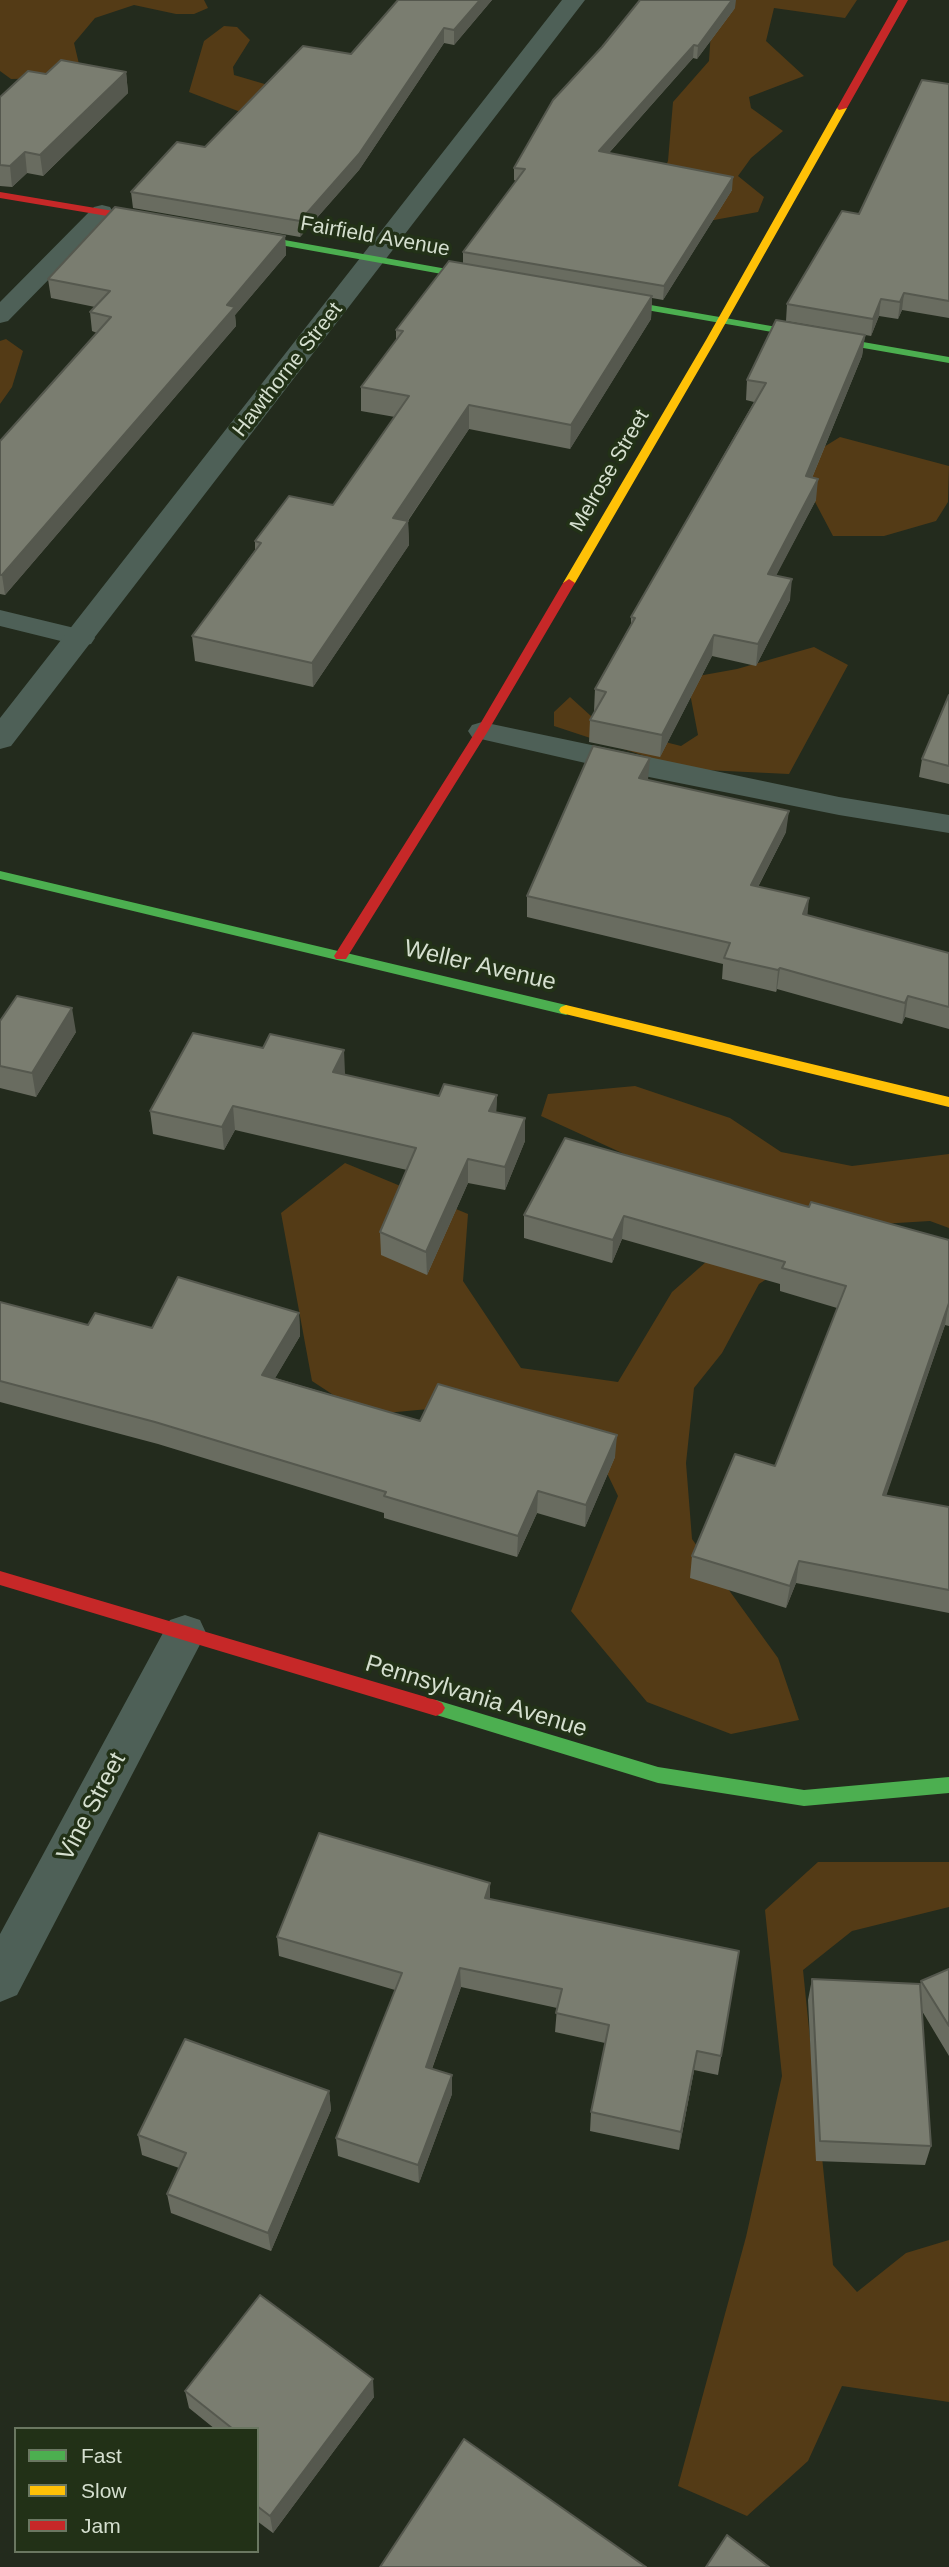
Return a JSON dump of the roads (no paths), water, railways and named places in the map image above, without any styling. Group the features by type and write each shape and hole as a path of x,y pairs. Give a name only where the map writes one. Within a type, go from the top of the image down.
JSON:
{"street":[{"name":"Hawthorne Street","path":"0,739 574,0"},
{"name":"Melrose Street","path":"341,956 482,731 720,322 903,0"},
{"path":"0,194 171,223"},
{"name":"Fairfield Avenue","path":"212,230 506,282"},
{"path":"587,297 949,360"},
{"name":"Weller Avenue","path":"0,875 949,1102"},
{"name":"Pennsylvania Avenue","path":"0,1578 658,1775 804,1798 949,1785"},
{"name":"Vine Street","path":"0,1980 185,1633"}],"lane":[{"path":"0,316 102,212"},
{"path":"0,618 81,638"},
{"path":"482,731 839,806 949,824"}]}
